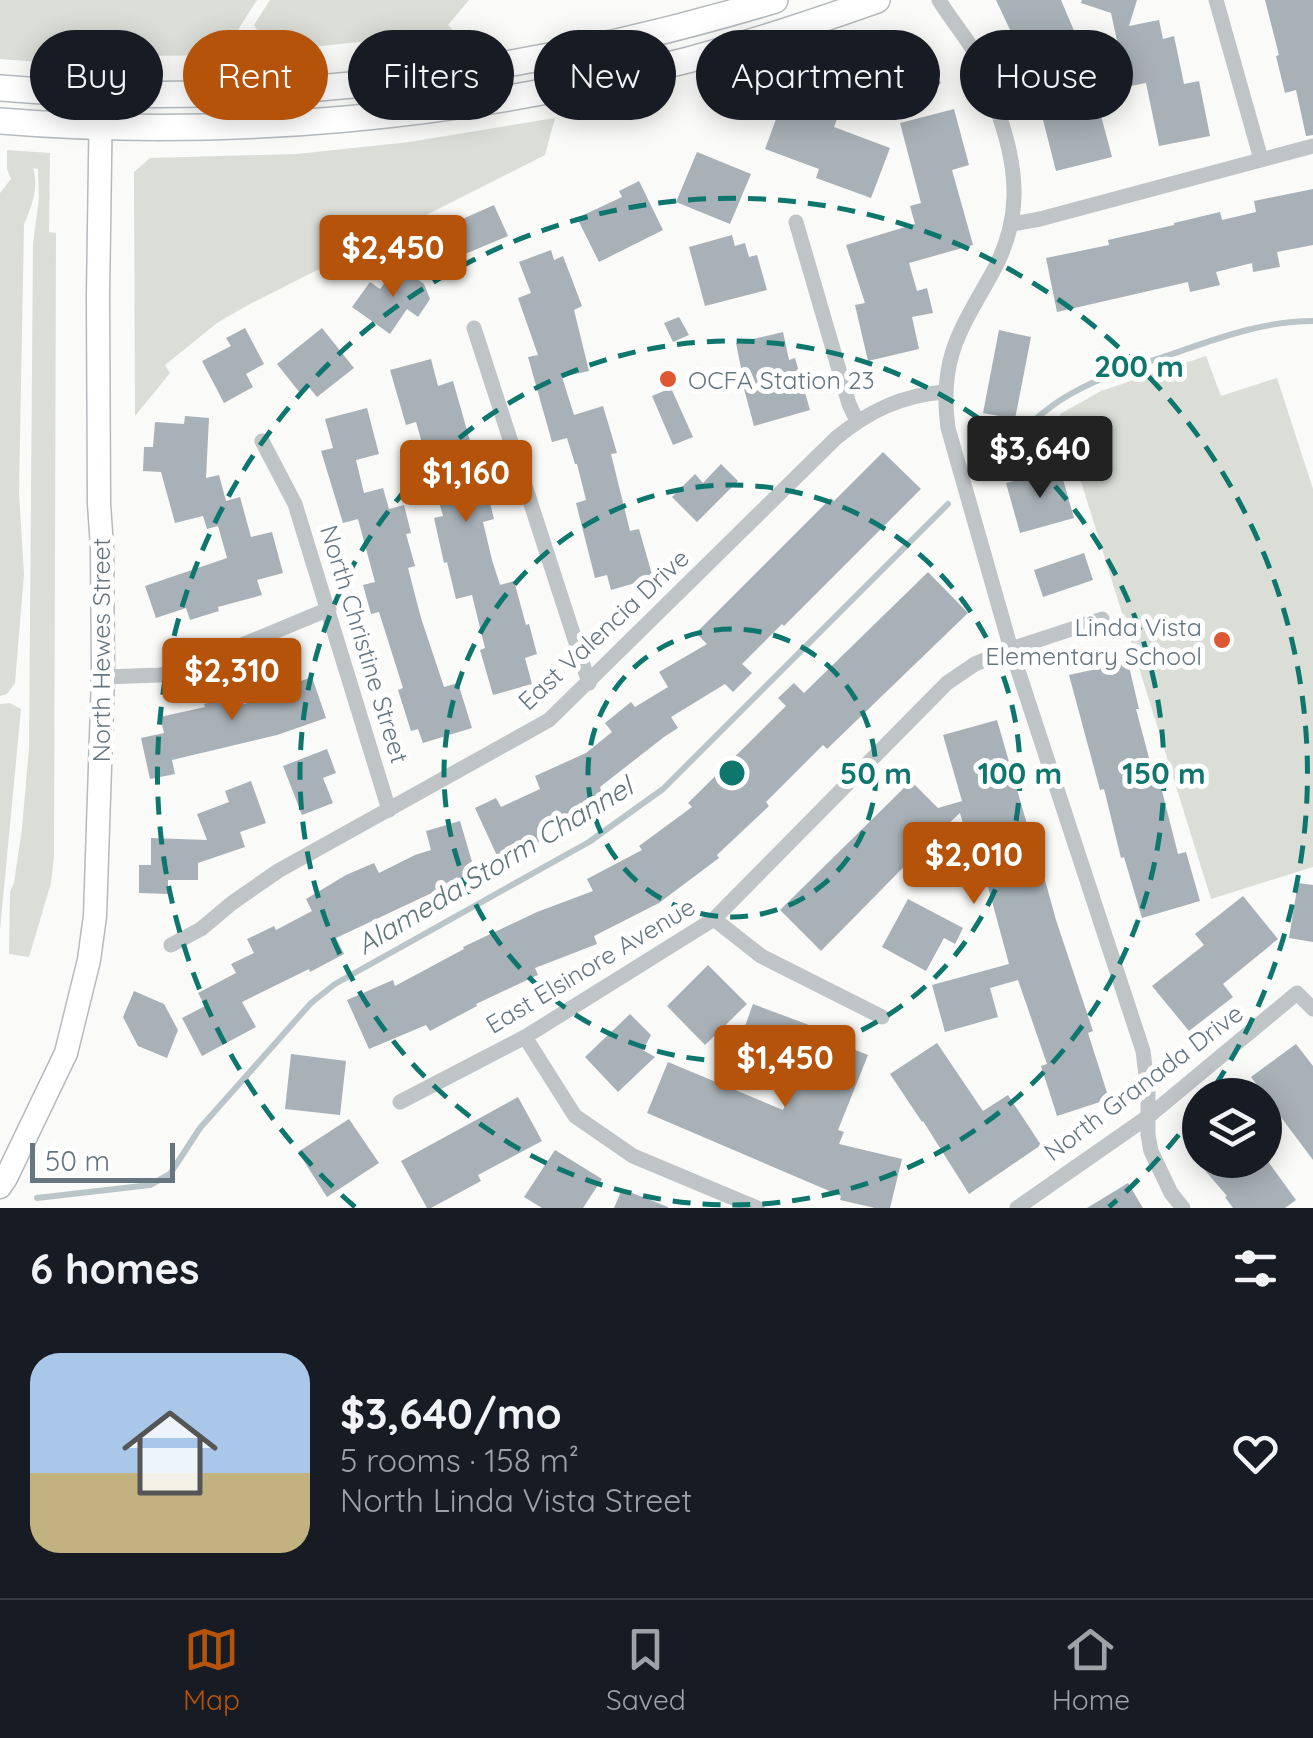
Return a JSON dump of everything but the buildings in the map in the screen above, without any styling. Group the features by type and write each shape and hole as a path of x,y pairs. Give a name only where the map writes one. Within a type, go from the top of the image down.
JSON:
{"main road":[{"path":"163,94 282,90 458,72 606,44 774,0"},
{"path":"0,121 100,127 203,126 308,122 473,103 690,59 877,0"},
{"path":"0,88 30,90"},
{"name":"North Hewes Street","path":"0,1186 66,1053 89,960 96,899 104,677 99,504 100,120"}],"street":[{"path":"939,0 982,66 1006,137 1015,190 1012,224 1004,250 960,328 951,352 946,392 948,428 1011,649 1142,1051 1151,1151 1170,1193 1183,1208"},
{"path":"1216,0 1260,160"},
{"path":"1012,224 1313,146"},
{"path":"796,222 857,421"},
{"path":"474,328 588,683"},
{"name":"East Valencia Drive","path":"170,945 201,929 278,871 549,720 836,438 880,407 926,393 946,392"},
{"name":"North Christine Street","path":"262,441 295,504 389,810"},
{"path":"104,677 160,675 184,669 328,609"},
{"name":"East Elsinore Avenue","path":"400,1102 524,1036 714,919 946,683 975,664 1011,649 1102,618"},
{"path":"714,919 760,956 882,1017"},
{"name":"North Granada Drive","path":"1016,1208 1149,1116 1297,992 1313,1010"},
{"path":"524,1036 575,1116 633,1156 757,1208"}],"shaded area":[{"path":"0,0 257,0 238,30 183,30 183,56 163,56 163,30 30,30 30,61 0,59"},
{"path":"270,0 469,0 448,25 453,30 348,30 348,43 328,45 328,30 257,30 254,25"},
{"path":"554,120 545,155 217,323 165,365 170,373 135,416 134,172 150,158 297,154"},
{"path":"7,150 50,153 49,232 56,233 54,856 51,883 29,957 9,954 10,892 22,828 29,748 33,244 39,198 38,169 33,168 35,189 24,224 19,493 24,574 15,683 7,694 0,696 0,193 11,179"},
{"name":"Linda Vista Elementary School","path":"1206,356 1221,396 1277,378 1313,489 1313,867 1211,899 1060,414 1101,391"},
{"path":"10,703 21,709 0,930 0,704"}],"waterway":[{"name":"Alameda Storm Channel","path":"979,472 1048,409 1100,379 1241,332 1313,321"},
{"name":"Alameda Storm Channel","path":"37,1198 150,1185 170,1174 200,1128 311,1003 335,984 589,842 663,789 948,504"}],"place":[{"name":"OCFA Station 23","path":"668,379"},
{"name":"Linda Vista Elementary School","path":"1222,640"}]}
